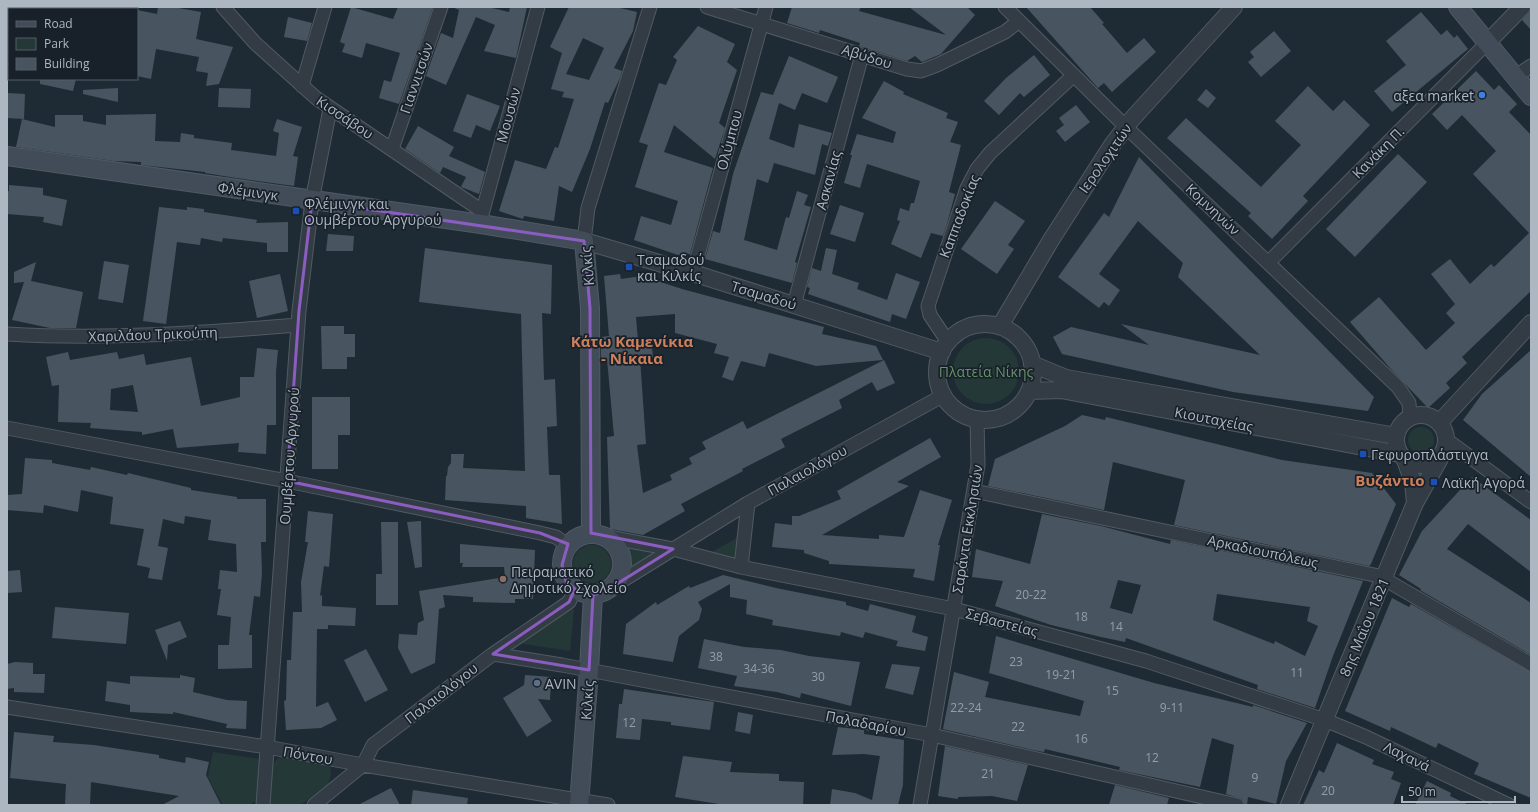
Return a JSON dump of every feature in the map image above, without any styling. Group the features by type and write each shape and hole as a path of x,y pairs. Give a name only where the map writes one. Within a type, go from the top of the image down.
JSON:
{"main road":[{"path":"1458,7 1531,96"},
{"name":"Φλέμινγκ","path":"7,156 312,201 482,217 584,241"},
{"name":"Κιλκίς","path":"584,241 590,308 597,535"},
{"path":"597,535 615,545 621,560 619,577 600,592 585,594 575,589 566,581 562,570 562,560 568,546 576,538 597,535"},
{"name":"Κιλκίς","path":"579,803 589,670 600,592"}],"street":[{"name":"Κισσάβου","path":"223,7 249,37 302,86 330,109 392,148 452,192 482,217"},
{"path":"302,86 325,7"},
{"name":"Γιαννιτσών","path":"392,148 441,7"},
{"name":"Μουσών","path":"482,217 538,7"},
{"name":"Κιλκίς","path":"584,241 588,208 650,7"},
{"name":"Αβύδου","path":"707,7 907,69 921,71 943,63 1005,32 1019,21"},
{"name":"Ολύμπου","path":"693,273 760,23 766,7"},
{"name":"Κομνηνών","path":"1005,7 1126,127 1269,262 1398,387 1409,403 1410,418"},
{"name":"Ιερολοχιτών","path":"1000,326 1091,176 1126,127 1234,7"},
{"path":"1487,43 1522,7"},
{"name":"Κανάκη Π.","path":"1269,262 1487,43"},
{"name":"Ασκανίας","path":"794,305 862,55"},
{"path":"1516,77 1531,66"},
{"name":"Καππαδοκίας","path":"945,347 930,315 928,306 971,178 990,153 1074,75"},
{"name":"Ουμβέρτου Αργυρού","path":"262,804 298,325 312,201 330,109"},
{"name":"Τσαμαδού","path":"584,241 794,305 945,347"},
{"path":"1439,423 1531,323"},
{"path":"988,324 1000,326 1020,338 1029,353 1032,364 1033,378 1029,392 1018,407 1008,414 996,418 977,419 955,409 944,395 938,377 938,364 945,347 961,330 972,326 988,324"},
{"name":"Χαριλάου Τρικούπη","path":"7,334 117,337 198,333 298,325"},
{"name":"Κιουταχείας","path":"1032,364 1066,378 1396,436"},
{"name":"Κιουταχείας","path":"1029,392 1061,390 1402,457"},
{"name":"Παλαιολόγου","path":"600,592 748,503 944,395"},
{"path":"1402,457 1415,465 1426,465 1437,460 1445,446 1444,429 1439,423 1426,415 1410,418 1401,425 1396,436 1396,444 1413,482 1415,503"},
{"name":"Σαράντα Εκκλησιών","path":"920,805 974,491 978,455 977,419"},
{"path":"7,428 287,481 546,534 556,537 568,546"},
{"path":"1445,446 1531,502"},
{"name":"8ης Μαΐου 1821","path":"1289,805 1415,503 1445,446"},
{"name":"Αρκαδιουπόλεως","path":"974,491 1374,574 1384,578 1531,664"},
{"path":"741,567 748,503"},
{"name":"Σεβαστείας","path":"597,535 673,549 741,567 954,609 1146,661 1325,720"},
{"name":"Παλαιολόγου","path":"314,805 363,765 373,746 493,654 568,602 575,589"},
{"name":"Παλαδαρίου","path":"493,654 589,670 932,736 1237,805"},
{"name":"Πόντου","path":"7,707 267,747 579,803 608,805"},
{"name":"Λαχανά","path":"1325,720 1366,737 1509,805"}],"highlighted area":[{"path":"312,201 584,241 590,308 591,533 673,549 607,590 593,595 589,670 493,654 569,602 575,589 566,581 562,565 568,544 540,533 287,481 299,311"}],"green space":[{"name":"Πλατεία Νίκης","path":"986,338 998,341 1009,348 1016,359 1019,371 1016,383 1009,394 998,401 986,404 974,401 963,394 956,383 953,371 956,359 963,348 974,341"},
{"path":"1421,427 1430,431 1434,440 1430,449 1421,453 1412,449 1408,440 1412,431"},
{"path":"737,538 739,539 736,560 710,553"},
{"path":"588,545 596,545 603,548 608,553 611,564 608,575 603,580 596,583 588,583 581,580 576,575 573,568 573,560 576,553 581,548"},
{"path":"625,547 654,553 630,568"},
{"path":"572,609 574,610 570,651 518,643"},
{"path":"213,752 259,759 257,800 249,805 223,805 208,777"},
{"path":"281,757 330,767 331,774 326,788 300,805 269,805 271,771 276,760"}],"building":[{"path":"158,7 173,7 201,12 196,39 233,47 219,84 206,86 208,73 196,71 199,57 156,49 151,79 138,76 138,10 157,14"},
{"path":"351,7 393,19 398,7 433,7 399,104 379,98 384,80 391,82 400,53 366,43 362,58 342,52 345,44 340,42"},
{"path":"452,7 488,7 509,12 510,7 527,7 516,58 484,51 495,25 476,17 446,85 426,76 441,33 453,38 459,10"},
{"path":"569,7 616,7 637,12 633,31 614,68 622,71 620,78 608,103 605,102 590,149 572,192 559,186 554,221 524,216 523,219 499,211 515,160 546,169 555,147 558,148 574,99 562,97 564,92 551,89 562,53 550,47","holes":["583,38 604,48 589,80 566,74"]},
{"path":"792,7 861,7 859,11 946,35 909,7 967,7 975,15 941,54 922,62 915,56 907,61 859,46 860,43 820,30 819,33 787,23"},
{"path":"1026,7 1090,7 1104,23 1102,24 1127,53 1144,38 1156,52 1112,92 1104,83 1098,88"},
{"path":"1531,10 1531,30 1522,20"},
{"path":"1421,12 1441,35 1447,30 1454,38 1457,35 1468,49 1392,112 1374,91 1406,65 1386,41"},
{"path":"288,17 312,23 307,41 284,37"},
{"path":"698,26 735,44 727,62 737,70 719,123 725,128 715,159 674,125 664,152 713,168 690,254 688,254 687,258 634,240 641,216 671,225 678,201 635,187 648,145 639,142 659,83 666,85 677,60 673,57"},
{"path":"1274,31 1291,51 1261,77 1248,62 1254,57 1250,52"},
{"path":"1034,55 1050,75 1024,97 1020,93 999,115 984,101 1006,78"},
{"path":"789,56 838,77 827,103 802,93 795,110 779,103 769,139 794,148 799,124 832,133 828,146 822,144 815,175 774,163 768,183 757,179 744,240 777,250 786,217 789,218 797,191 808,195 804,205 811,207 795,262 797,263 792,283 705,259 713,231 720,233 733,174 761,92 773,95"},
{"path":"1476,71 1494,90 1499,85 1517,104 1509,112 1531,135 1531,291 1462,357 1467,363 1446,383 1450,388 1428,408 1390,368 1350,322 1379,297 1426,350 1455,323 1446,313 1455,304 1431,274 1450,259 1470,284 1491,264 1494,267 1529,233 1473,174 1496,151 1462,115 1447,130 1432,114"},
{"path":"40,80 76,80 73,91 40,84"},
{"path":"884,81 904,92 903,94 948,113 946,118 958,122 950,142 961,145 949,192 955,194 947,224 943,236 931,233 921,258 891,244 900,221 897,220 900,208 909,211 911,203 914,203 920,181 867,164 860,188 844,183 852,155 850,155 857,134 893,143 896,132 862,118"},
{"path":"1308,86 1333,111 1344,100 1370,125 1303,196 1308,201 1272,239 1248,216 1251,213 1167,138 1186,118 1261,187 1301,145 1275,121"},
{"path":"118,88 118,102 83,94 83,90"},
{"path":"219,88 251,89 250,108 218,107"},
{"path":"1206,89 1216,98 1208,108 1197,100"},
{"path":"7,93 25,94 24,119 7,118"},
{"path":"467,94 500,106 490,131 476,125 471,138 453,131"},
{"path":"1076,105 1090,122 1065,142 1056,131 1064,125 1059,118"},
{"path":"156,114 155,141 180,142 181,133 194,135 194,138 232,143 231,150 276,156 279,133 273,131 277,119 302,127 293,156 298,157 294,186 205,172 141,165 141,162 114,161 16,147 22,119 55,127 55,115 83,115 83,121 106,125 106,115"},
{"path":"418,126 454,147 449,156 485,172 479,194 461,187 466,177 443,167 440,173 405,149"},
{"path":"1398,154 1427,182 1355,257 1326,229"},
{"path":"1139,157 1374,397 1368,411 1233,392 1062,354 1053,337 1071,327 1149,345 1121,324 1260,355 1178,277 1183,263 1138,221 1099,274 1120,290 1109,306 1104,302 1099,308 1058,277 1104,213 1109,217"},
{"path":"9,185 43,188 43,195 67,200 62,226 43,222 44,217 7,214 7,192 9,191"},
{"path":"995,201 1025,221 1008,245 1014,249 997,274 961,249"},
{"path":"840,205 864,213 855,242 830,234"},
{"path":"159,207 187,210 187,207 204,209 204,212 257,220 256,223 288,222 288,252 267,252 267,243 223,238 222,242 201,238 200,245 177,242 166,324 143,321"},
{"path":"328,234 354,236 353,251 326,251"},
{"path":"425,248 552,265 551,314 542,313 544,380 555,379 557,426 547,427 549,475 560,475 562,524 526,518 526,506 445,500 446,476 448,467 451,463 451,454 464,454 463,468 525,471 521,314 419,302"},
{"path":"826,248 837,250 832,274 859,283 857,289 887,300 896,273 920,282 906,319 892,314 890,322 808,294 810,288 807,287 812,268 821,271"},
{"path":"104,261 129,265 123,303 98,299"},
{"path":"36,262 31,281 83,292 76,328 50,328 12,320 24,282 14,283 14,272"},
{"path":"280,274 288,311 257,318 249,281"},
{"path":"620,274 621,279 642,276 682,289 824,327 822,334 876,346 883,360 816,366 769,353 765,367 741,361 733,381 722,377 729,357 714,353 717,344 675,333 675,314 636,317 638,341 651,339 653,357 640,358 646,444 637,445 643,493 672,480 670,475 692,464 689,458 706,449 702,442 743,421 747,429 884,360 895,383 877,391 872,382 839,400 842,408 781,439 785,447 742,469 743,471 681,504 685,511 643,535 610,529 607,437 614,436 607,359 601,360 601,337 609,336 604,276"},
{"path":"321,326 344,326 344,334 355,334 355,357 347,357 347,369 322,369"},
{"path":"257,348 278,350 276,372 276,425 267,425 266,454 238,452 239,443 177,448 173,429 142,435 142,432 90,428 91,423 58,422 59,385 52,386 46,357 68,352 70,360 117,352 119,359 144,354 146,365 191,357 201,406 240,397 240,377 254,377","holes":["133,385 138,412 110,410 111,389"]},
{"path":"1531,350 1531,477 1463,420 1482,394"},
{"path":"312,397 350,397 350,435 338,435 338,469 312,469"},
{"path":"1082,415 1105,420 1106,417 1282,460 1372,473 1396,504 1369,566 1174,525 1185,480 1113,462 1104,510 988,486 995,459 1065,426"},
{"path":"930,438 941,457 897,482 909,486 822,535 879,539 879,535 904,537 920,490 952,500 938,545 940,545 934,581 913,577 915,569 829,564 829,561 804,553 804,550 772,547 775,523 792,525 792,516 799,516 841,499 837,491"},
{"path":"25,458 52,460 52,463 90,470 91,467 127,475 128,473 191,488 191,490 237,497 237,499 266,499 266,542 261,542 262,573 260,597 254,596 249,635 252,635 252,668 218,669 218,645 229,645 231,617 217,615 221,589 218,589 220,570 237,572 236,544 208,540 211,520 185,516 184,524 163,519 158,546 168,548 162,580 148,578 150,568 137,565 144,529 110,524 113,497 81,490 78,512 44,505 43,513 7,510 7,495 22,494"},
{"path":"1472,477 1531,520 1531,572 1468,524 1447,549 1531,603 1531,655 1420,590 1421,589 1399,575 1422,531"},
{"path":"308,511 333,514 329,567 324,566 320,596 322,595 322,606 356,608 355,626 328,625 328,629 317,629 316,707 328,702 337,720 321,728 286,730 284,701 286,700 287,660 291,660 293,612 302,612 301,582 308,542 305,542"},
{"path":"1042,514 1101,526 1170,544 1171,540 1363,581 1333,656 1315,708 1257,689 1258,685 1126,638 1125,642 1051,625 995,606 1003,581 972,577 976,549 1030,564","holes":["1118,580 1141,585 1132,614 1110,608","1217,594 1310,607 1307,621 1318,626 1305,656 1275,641 1274,644 1213,620"]},
{"path":"421,521 422,567 415,568 407,522"},
{"path":"381,522 398,522 398,605 376,605 376,574 382,574"},
{"path":"460,544 535,550 533,599 515,599 515,603 473,602 473,597 443,595 445,607 439,609 435,663 411,674 398,648 399,634 417,635 418,623 424,620 419,591 505,577 504,567 462,567 463,563 460,563"},
{"path":"20,570 22,592 7,593 7,571"},
{"path":"723,575 776,588 846,602 846,605 868,611 870,604 916,616 912,632 928,637 925,651 896,646 898,641 865,632 863,638 841,632 840,636 772,625 773,620 746,614 747,600 730,597 730,584 698,602 702,609 699,620 679,636 673,662 623,654 626,624 656,602 657,605 689,586 690,588"},
{"path":"1392,598 1409,607 1411,604 1531,672 1531,798 1474,774 1479,763 1438,743 1436,748 1391,727 1390,731 1345,711"},
{"path":"55,607 129,613 126,644 52,638"},
{"path":"180,621 187,637 168,645 167,661 155,630"},
{"path":"996,636 1154,683 1253,707 1253,705 1307,723 1286,761 1276,804 1248,797 1247,805 1245,805 1242,799 1226,794 1234,745 1212,738 1200,787 1119,770 1120,767 1045,749 1044,752 1033,750 943,729 954,672 989,682 985,697 1080,716 1084,701 989,673"},
{"path":"704,639 744,647 781,650 809,656 860,662 851,706 801,693 800,698 777,692 734,686 737,676 698,668"},
{"path":"366,649 388,690 365,702 344,660"},
{"path":"15,662 33,663 33,674 45,674 44,693 14,692 14,688 7,689 7,664"},
{"path":"892,664 920,667 913,695 885,688"},
{"path":"180,675 195,678 193,692 227,700 247,701 246,729 226,728 227,724 173,712 173,714 130,712 130,705 105,701 107,681 130,684 130,676 180,678"},
{"path":"525,675 551,677 550,700 538,699 552,721 527,737 503,698 524,685"},
{"path":"624,689 714,702 710,730 671,725 671,722 642,719 640,740 616,738 619,704 622,704"},
{"path":"738,712 753,715 750,734 735,731"},
{"path":"838,727 864,730 864,734 904,740 903,785 898,805 830,805 832,789 855,793 872,800 880,756 864,754 832,755"},
{"path":"14,732 54,736 53,742 94,745 159,755 159,758 185,763 186,757 209,762 206,775 221,805 162,805 179,796 91,782 90,805 65,805 66,784 10,778"},
{"path":"1337,743 1374,760 1372,764 1394,772 1391,779 1401,783 1393,805 1303,805 1319,770 1324,773"},
{"path":"945,746 1028,765 1017,801 992,796 958,797 958,799 938,796"},
{"path":"683,756 732,762 730,772 779,774 779,781 804,782 803,805 725,805 675,797"},
{"path":"1427,781 1451,793 1450,796 1469,805 1415,805"},
{"path":"1115,785 1169,798 1167,805 1109,805"},
{"path":"391,788 400,805 358,805"},
{"path":"413,790 468,798 467,805 411,805"}],"place":[{"name":"αξεα market","path":"1482,95"},
{"name":"Φλέμινγκ και Ουμβέρτου Αργυρού","path":"296,211"},
{"name":"Τσαμαδού και Κιλκίς","path":"629,267"},
{"name":"Γεφυροπλάστιγγα","path":"1363,454"},
{"name":"Λαϊκή Αγορά","path":"1434,482"},
{"name":"Πειραματικό Δημοτικό Σχολείο","path":"503,579"},
{"name":"AVIN","path":"537,683"}],"district":[{"name":"Κάτω Καμενίκια - Νίκαια","path":"632,350"},
{"name":"Βυζάντιο","path":"1390,480"}]}
